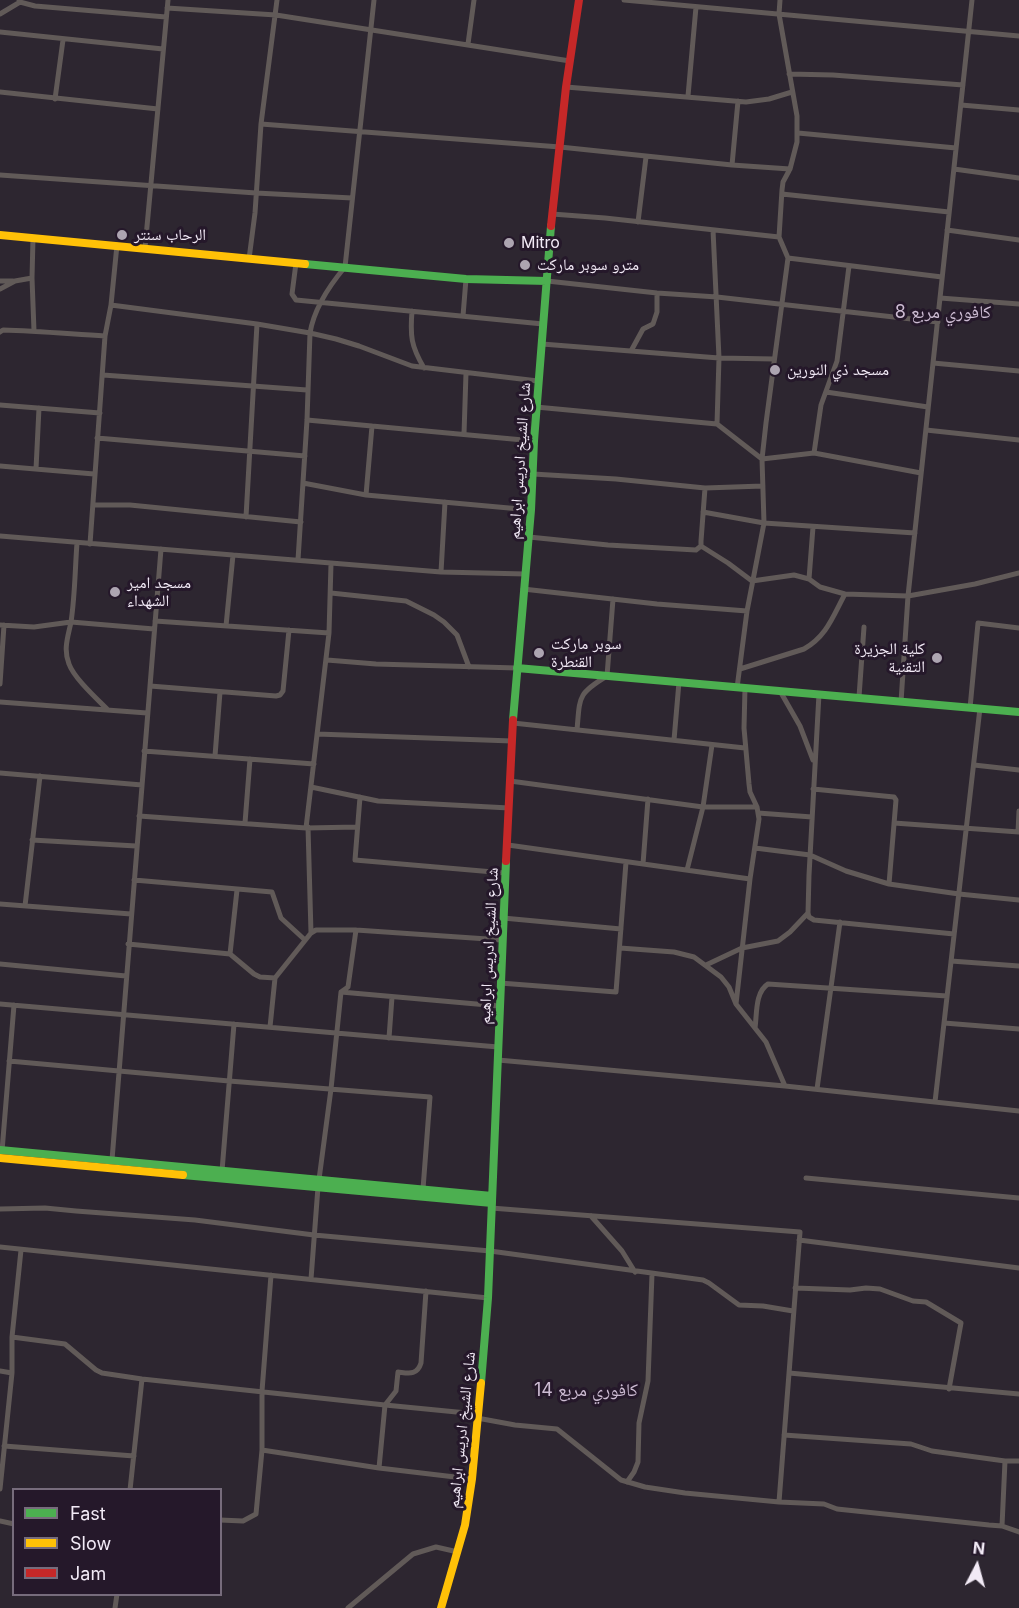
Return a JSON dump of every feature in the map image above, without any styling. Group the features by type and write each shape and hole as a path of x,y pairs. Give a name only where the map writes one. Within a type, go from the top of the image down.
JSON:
{"street":[{"path":"145,248 168,0"},
{"path":"249,259 261,124 277,0"},
{"path":"298,560 310,333 312,321 335,279 345,267 374,0"},
{"path":"468,44 474,0"},
{"name":"شارع الشيخ ادريس ابراهيم","path":"441,1608 459,1552 472,1479 488,1298 513,723 552,214 566,87 579,0"},
{"path":"624,0 1019,36"},
{"path":"736,1004 759,819 758,810 750,792 740,669 747,611 764,523 762,459 788,258 779,237 783,182 790,169 798,133 797,116 778,14 780,0"},
{"path":"901,702 908,596 972,0"},
{"path":"0,14 19,1 34,6 166,17"},
{"path":"688,96 696,7"},
{"path":"167,8 276,15 570,61"},
{"path":"0,32 163,49"},
{"path":"55,99 63,40"},
{"path":"789,74 963,85"},
{"path":"566,87 746,102 769,99 792,92"},
{"path":"0,92 158,109"},
{"path":"732,165 738,101"},
{"path":"961,105 1019,110"},
{"path":"261,124 560,147 790,169"},
{"path":"798,133 956,148"},
{"path":"638,222 646,157"},
{"path":"954,169 1019,178"},
{"path":"0,175 352,198"},
{"path":"782,194 949,212"},
{"path":"552,214 779,237"},
{"path":"714,230 719,358 717,424"},
{"path":"947,231 1019,240"},
{"path":"0,235 466,279 547,281 717,297 938,322"},
{"path":"33,238 34,331"},
{"path":"90,544 105,336 111,305 117,245"},
{"path":"788,258 942,277"},
{"path":"296,263 292,294 296,300 543,324"},
{"path":"814,453 821,405 837,361 849,266"},
{"path":"0,280 15,281 32,278"},
{"path":"463,316 466,279"},
{"path":"0,289 15,281"},
{"path":"632,351 644,329 653,324 657,312 657,293"},
{"path":"940,298 1019,304"},
{"path":"111,305 310,333 359,346 402,363 424,368 538,381"},
{"path":"412,311 410,334 424,368"},
{"path":"246,517 257,324"},
{"path":"0,332 3,330 34,331 105,336"},
{"path":"542,344 719,358 774,359"},
{"path":"933,363 1019,371"},
{"path":"464,434 466,373"},
{"path":"103,375 307,390"},
{"path":"825,392 928,407"},
{"path":"0,405 100,413"},
{"path":"537,407 717,424 762,459 814,453 921,473"},
{"path":"36,469 39,408"},
{"path":"307,420 534,441"},
{"path":"366,495 372,426"},
{"path":"926,430 1019,440"},
{"path":"98,438 305,456"},
{"path":"0,466 94,474"},
{"path":"533,474 705,488 763,486"},
{"path":"303,483 366,495 531,510"},
{"path":"528,537 696,550 700,546 705,488"},
{"path":"441,572 445,502"},
{"path":"93,505 130,506 301,522"},
{"path":"703,512 764,523 915,534"},
{"path":"809,579 813,527"},
{"path":"0,537 441,572 526,574"},
{"path":"77,543 66,652 70,667 87,689 108,710"},
{"path":"700,546 752,581 794,576 809,579 820,587 845,594 908,596 975,584 1019,573"},
{"path":"112,1160 161,549"},
{"path":"226,626 233,555"},
{"path":"311,933 307,827 327,660 331,564"},
{"path":"523,589 657,604 747,611"},
{"path":"331,593 406,601 434,615 457,635 470,667"},
{"path":"740,669 796,652 811,645 823,635 845,594"},
{"path":"607,676 613,599"},
{"path":"155,621 329,633"},
{"path":"0,684 2,625 34,627 70,622 154,629"},
{"path":"970,708 978,623 1019,627"},
{"path":"859,697 864,627"},
{"path":"150,686 280,695 283,691 289,630"},
{"path":"327,660 376,664 517,668 1019,712"},
{"path":"577,730 581,696 588,687 607,676"},
{"path":"674,741 679,682"},
{"path":"780,691 800,726 815,764"},
{"path":"215,756 220,692"},
{"path":"819,694 809,917 814,920 954,934"},
{"path":"0,702 147,713"},
{"path":"935,1102 980,708"},
{"path":"513,723 745,748"},
{"path":"317,734 512,741"},
{"path":"687,870 703,807 712,745"},
{"path":"144,751 314,764"},
{"path":"245,823 250,759"},
{"path":"974,765 1019,770"},
{"path":"0,773 142,785"},
{"path":"25,906 40,776"},
{"path":"510,781 703,807 758,810 812,817"},
{"path":"311,787 378,801 509,808"},
{"path":"813,789 894,797 896,800 889,884"},
{"path":"360,797 355,860 505,873"},
{"path":"643,864 648,799"},
{"path":"894,823 1018,832 1019,811"},
{"path":"139,816 307,827 357,827"},
{"path":"32,840 136,846"},
{"path":"508,845 750,879"},
{"path":"755,848 810,855 846,871 889,884 1019,900"},
{"path":"500,983 616,992 626,862"},
{"path":"134,880 272,892 281,918 305,940"},
{"path":"230,954 237,890"},
{"path":"0,904 131,914"},
{"path":"706,965 742,948 778,941 808,913"},
{"path":"503,918 621,929"},
{"path":"817,1089 840,922"},
{"path":"270,1027 275,978 311,933 322,929 356,930 502,940"},
{"path":"311,1279 319,1183 341,992 348,987 356,930"},
{"path":"128,944 230,954 254,974 260,977 275,978"},
{"path":"620,948 674,952 694,957 722,977 736,1004 766,1042 784,1086"},
{"path":"951,961 1019,966"},
{"path":"0,964 126,976"},
{"path":"754,1028 760,992 768,984 947,996"},
{"path":"341,992 499,1006"},
{"path":"389,1038 392,997"},
{"path":"0,1004 498,1047"},
{"path":"0,1153 14,1005"},
{"path":"944,1023 1019,1029"},
{"path":"222,1171 234,1024"},
{"path":"498,1060 817,1089 1019,1111"},
{"path":"9,1061 430,1097 423,1190"},
{"path":"0,1153 112,1160 222,1171 492,1202 591,1216 800,1232 779,1502"},
{"path":"0,1153 319,1183 423,1190 492,1202"},
{"path":"806,1178 1019,1198"},
{"path":"0,1209 45,1208 195,1220 314,1235 490,1251 703,1280 739,1305 794,1311"},
{"path":"591,1216 622,1251 635,1272"},
{"path":"799,1240 1019,1268"},
{"path":"0,1247 488,1298"},
{"path":"0,1489 21,1250"},
{"path":"627,1482 638,1462 639,1424 648,1381 652,1274"},
{"path":"222,1520 243,1521 256,1514 262,1450 262,1391 271,1275"},
{"path":"795,1288 850,1290 879,1288 914,1301 926,1302 961,1323 949,1389"},
{"path":"379,1468 385,1405 396,1391 398,1372 413,1373 419,1369 426,1291"},
{"path":"12,1337 64,1344 102,1373 477,1416 515,1425 557,1429 621,1480 661,1490 779,1502 824,1504 837,1509 1002,1527 1019,1532"},
{"path":"0,1371 12,1372"},
{"path":"789,1373 1019,1394"},
{"path":"130,1488 142,1379"},
{"path":"784,1435 911,1444 933,1450 1019,1461"},
{"path":"4,1446 134,1456"},
{"path":"262,1450 379,1468 472,1479"},
{"path":"1002,1527 1005,1461"},
{"path":"348,1608 413,1554 436,1547 459,1552"}],"traffic: fast":[{"path":"513,720 531,510 534,441 551,226"},
{"path":"305,264 466,279 547,281"},
{"path":"517,668 1019,712"},
{"path":"481,1383 488,1298 506,861"},
{"path":"0,1150 492,1196"},
{"path":"183,1175 492,1203"}],"traffic: slow":[{"path":"0,235 305,264"},
{"path":"0,1158 183,1175"},
{"path":"441,1608 465,1525 472,1479 481,1383"}],"traffic: jam":[{"path":"551,226 566,87 579,0"},
{"path":"506,861 513,720"}],"place":[{"name":"الرحاب سنتر","path":"122,235"},
{"name":"Mitro","path":"509,243"},
{"name":"مترو سوبر ماركت","path":"525,265"},
{"name":"مسجد ذي النورين","path":"775,370"},
{"name":"مسجد امير الشهداء","path":"115,592"},
{"name":"سوبر ماركت القنطرة","path":"539,653"},
{"name":"كلية الجزيرة التقنية","path":"937,658"}],"district":[{"name":"كافوري مربع 8","path":"943,313"},
{"name":"كافوري مربع 14","path":"586,1391"}]}
